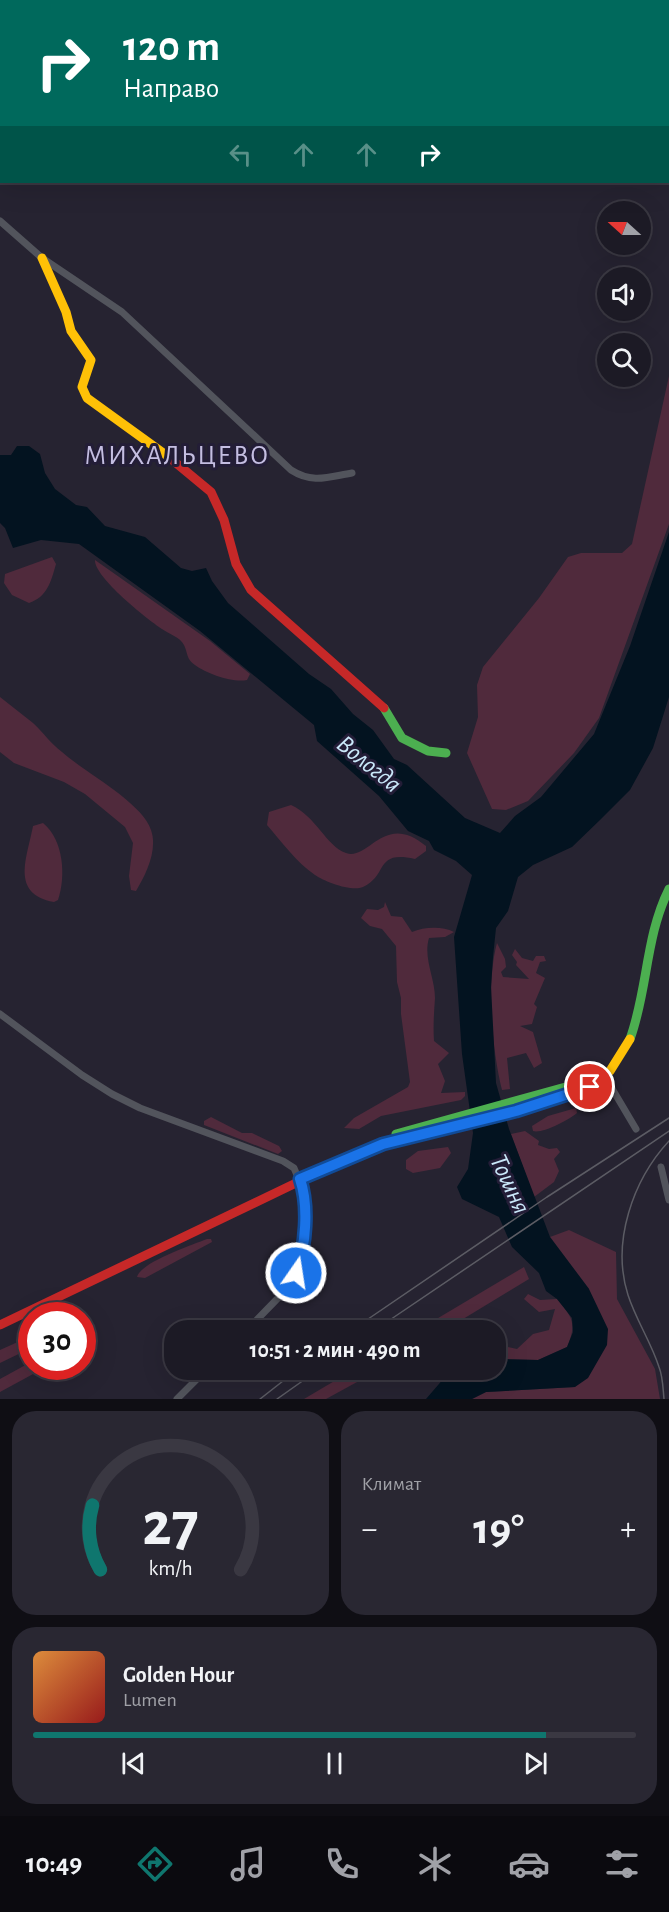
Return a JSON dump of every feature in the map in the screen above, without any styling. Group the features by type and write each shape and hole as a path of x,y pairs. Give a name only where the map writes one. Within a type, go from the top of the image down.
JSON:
{"main road":[{"path":"42,258 66,312 71,331 89,355 90,366 82,387 87,398 209,489 223,516 231,552 251,592 263,600 389,712 402,738 428,751 446,753"},
{"path":"0,1325 300,1179 322,1163 360,1146 515,1106 604,1075 620,1060 631,1038 642,1000 651,928 669,888"}],"street":[{"path":"0,221 42,258 122,312 291,470 303,478 316,479 352,473"},
{"path":"0,1014 82,1075 112,1094 140,1108 283,1161 294,1168 300,1179 303,1196 300,1262 280,1296 256,1320"},
{"path":"604,1075 636,1129"},
{"path":"661,1167 669,1200"},
{"path":"177,1399 196,1380"}],"shaded area":[{"path":"669,376 669,524 599,718 574,753 528,801 506,810 492,809 467,753 478,717 477,685 483,667 539,598 568,557 581,553 622,553 632,544"},
{"path":"52,557 56,564 54,571 50,583 40,597 29,603 12,595 4,583 5,574"},
{"path":"95,560 210,641 250,674 247,680 220,677 192,663 182,642 155,624 122,597 103,577"},
{"path":"0,697 33,723 58,749 125,798 145,819 153,838 152,854 136,891 131,890 129,876 133,843 125,827 85,794 64,782 14,763 0,752"},
{"path":"291,805 307,816 332,844 346,853 354,854 379,839 399,833 426,846 426,851 415,859 402,857 387,861 371,882 363,887 352,888 325,881 302,864 267,825 269,812"},
{"path":"43,823 55,839 61,859 61,891 58,900 54,902 40,898 31,891 26,883 25,862 33,826"},
{"path":"385,902 391,916 402,917 412,932 433,928 454,932 445,937 429,938 427,953 435,998 434,1041 449,1053 438,1064 445,1081 441,1093 465,1092 465,1096 461,1100 381,1116 359,1129 344,1128 354,1118 408,1087 410,1082 401,998 397,982 396,946 382,929 370,926 361,918 367,909 378,910 384,907"},
{"path":"497,943 505,959 506,967 501,972 503,977 529,979 516,965 517,962 512,955 515,949 522,958 533,961 536,956 544,956 546,961 540,962 536,973 545,978 534,1004 537,1007 532,1024 520,1026 533,1032 542,1063 534,1068 526,1053 507,1058 510,1089 502,1090 495,1056 491,997"},
{"path":"576,1108 577,1113 562,1123 533,1131 532,1126 548,1116"},
{"path":"211,1117 242,1133 252,1133 279,1146 282,1151 278,1154 204,1125 204,1121"},
{"path":"525,1131 539,1141 538,1145 549,1149 557,1148 560,1152 554,1159 559,1171 554,1182 534,1197 511,1134"},
{"path":"448,1147 451,1153 440,1168 413,1173 406,1169 406,1160 418,1151"},
{"path":"569,1230 616,1252 617,1299 655,1369 660,1399 472,1399 486,1392 575,1387 589,1289 550,1237"},
{"path":"211,1239 212,1242 145,1278 137,1277 141,1271 157,1260"},
{"path":"524,1267 529,1279 461,1320 435,1320"},
{"path":"528,1294 540,1300 557,1299 572,1321 572,1332 567,1347 538,1360 506,1359 506,1346 517,1349 533,1334 549,1330 555,1309 539,1312 524,1299"},
{"path":"18,1342 18,1354 0,1363 0,1350"},
{"path":"18,1369 18,1380 22,1380 0,1392 0,1379"},
{"path":"336,1380 361,1380 326,1399 304,1399"}],"water":[{"path":"17,446 29,446 40,454 45,473 55,489 76,505 87,507 105,526 145,537 181,568 192,571 206,568 212,581 228,603 309,674 331,689 353,714 373,730 394,759 407,765 465,818 500,833 515,816 541,797 594,734 630,646 669,532 669,697 653,748 630,790 572,847 533,865 518,877 508,911 496,928 491,987 496,1083 509,1129 550,1237 589,1289 608,1329 607,1345 588,1378 575,1387 486,1392 472,1399 426,1399 442,1380 506,1380 506,1359 538,1360 567,1347 573,1332 572,1318 557,1299 546,1291 539,1273 512,1247 499,1217 462,1199 457,1187 468,1169 473,1133 462,1054 454,937 472,875 456,861 434,850 429,841 408,831 379,796 317,741 314,725 200,631 79,544 41,540 13,548 5,528 0,523 0,455 11,455"}],"railway":[{"path":"367,1320 547,1197 669,1118"},
{"path":"390,1320 669,1131"},
{"path":"664,1399 659,1367 628,1295 623,1275 622,1254 624,1233 636,1193 645,1174 669,1141"},
{"path":"260,1399 284,1380"},
{"path":"277,1399 304,1380"}],"traffic: fast":[{"path":"384,708 402,738 428,751 446,753"},
{"path":"630,1039 655,926 669,889"},
{"path":"396,1134 591,1080"}],"traffic: slow":[{"path":"42,258 66,312 71,331 91,360 82,387 87,398 170,458"},
{"path":"296,1183 359,1153 578,1093 610,1071 630,1039"}],"traffic: jam":[{"path":"170,458 211,492 224,520 236,564 251,590 384,708"},
{"path":"0,1325 296,1183"}],"district":[{"name":"МИХАЛЬЦЕВО","path":"177,455"}],"route":[{"path":"296,1273 303,1250 303,1196 300,1179 359,1152 383,1144 516,1111 590,1087"}],"water label":[{"name":"Вологда","path":"369,764"},
{"name":"Тошня","path":"510,1184"}]}
